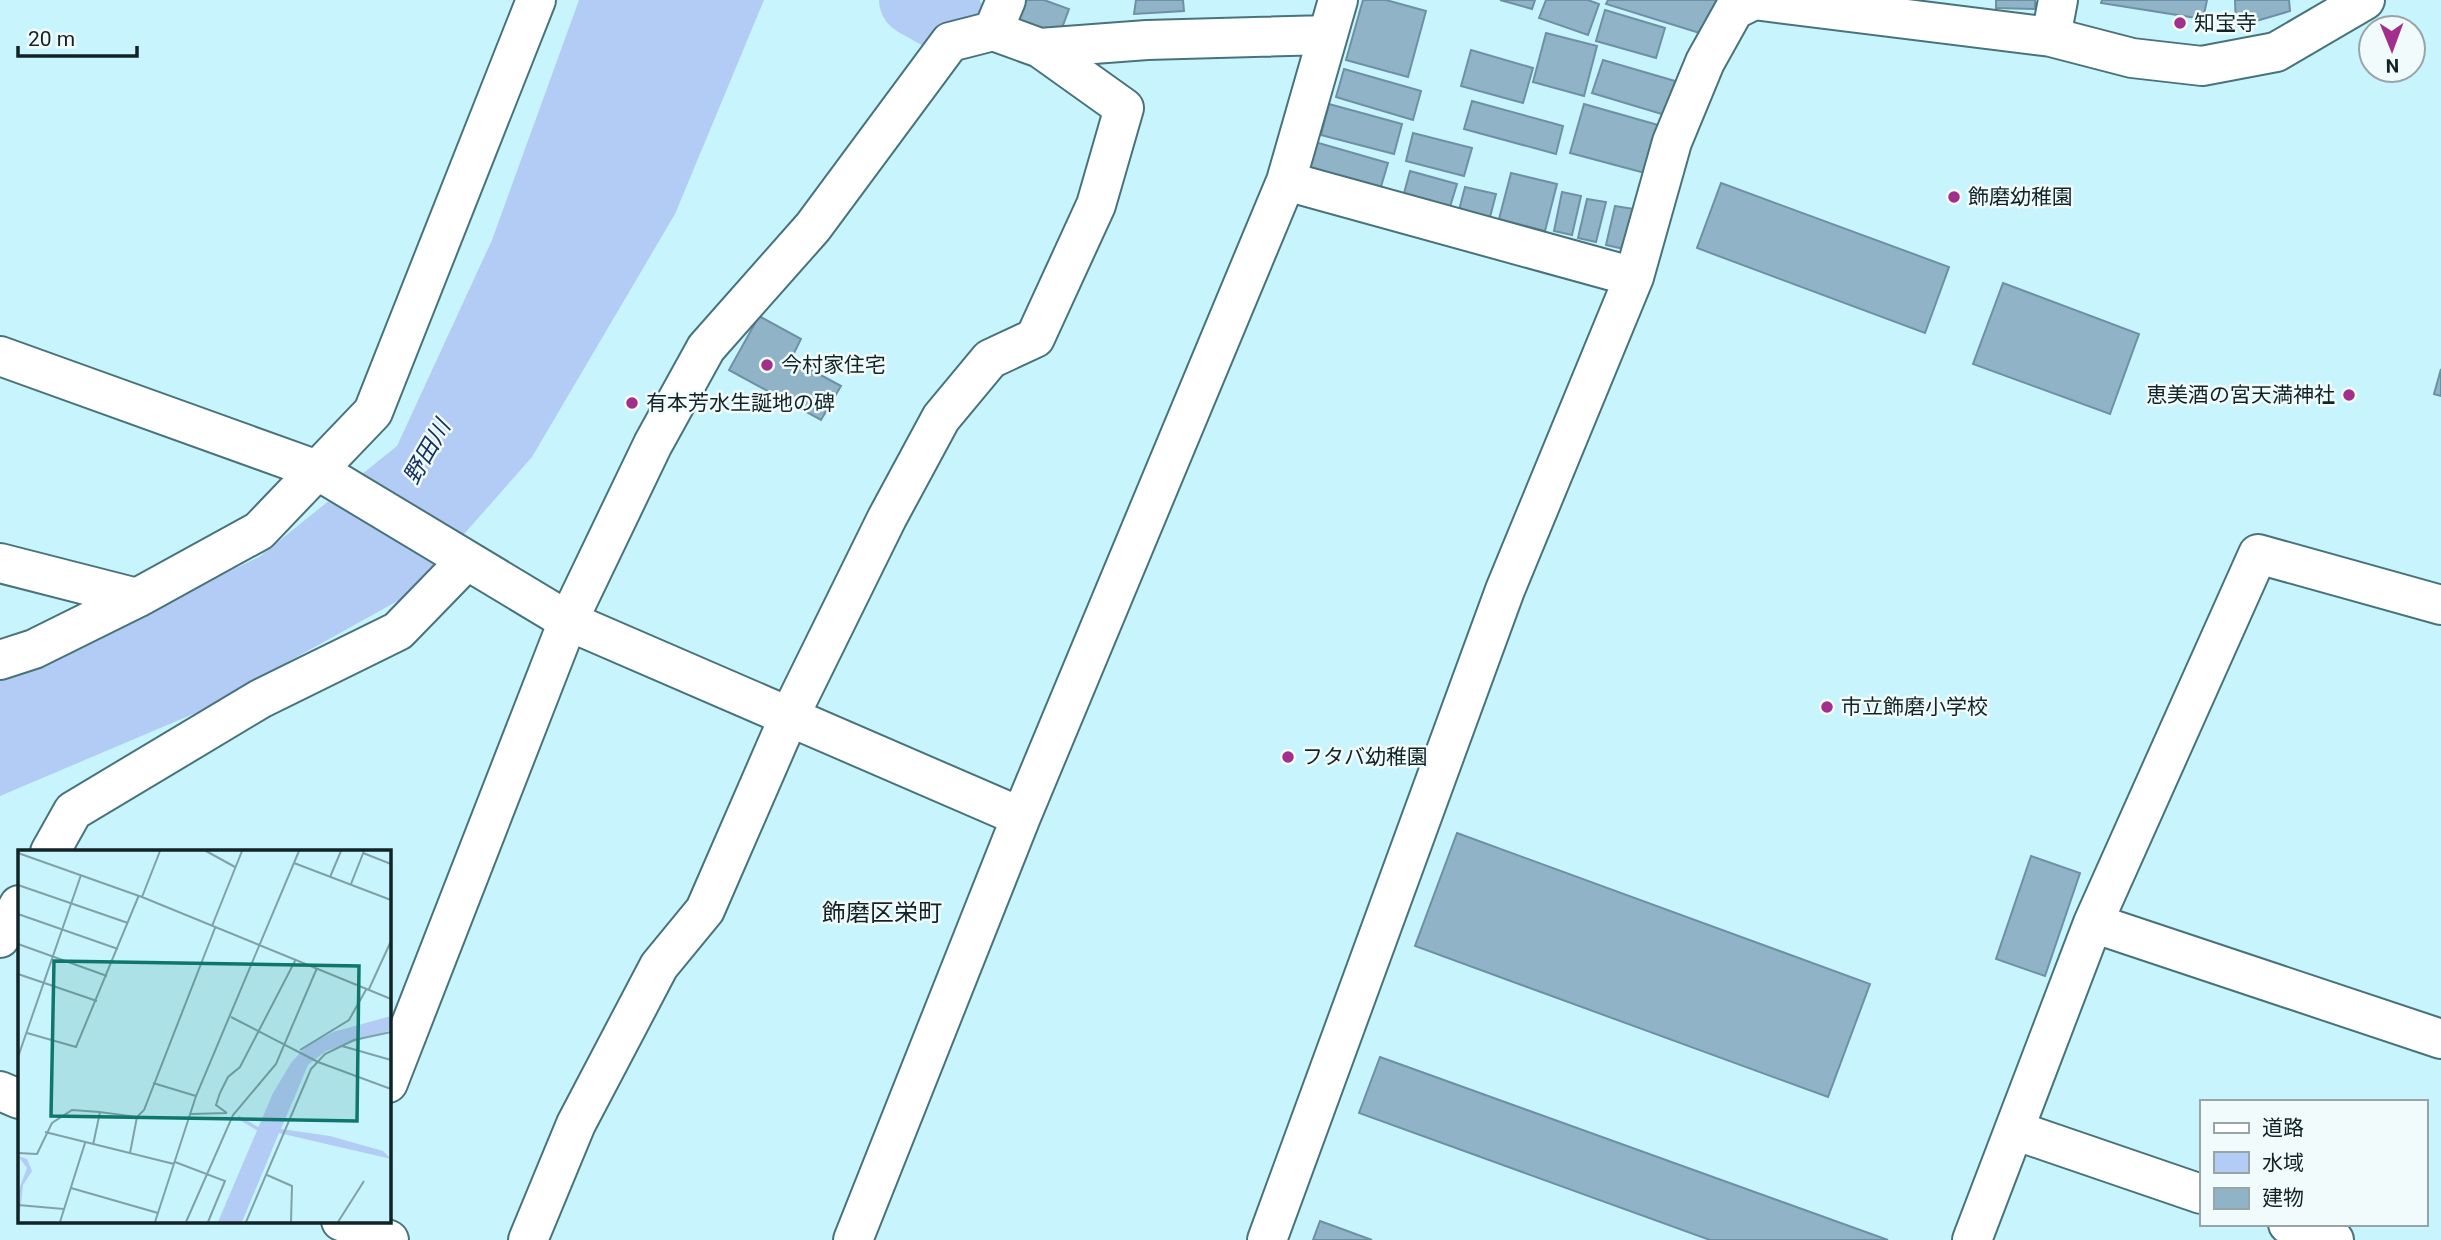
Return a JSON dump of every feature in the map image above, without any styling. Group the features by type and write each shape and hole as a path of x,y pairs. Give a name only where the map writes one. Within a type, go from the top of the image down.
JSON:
{"street":[{"path":"0,660 34,649 137,598 259,531 373,412 536,0"},
{"path":"1267,1240 1505,590 1634,277 1672,142 1705,62 1734,10 1754,0 2055,18 2132,58 2202,66 2276,52 2365,0"},
{"path":"390,1078 568,621 653,444 706,348 813,227 950,42 1000,15 1040,48 1124,108 1096,205 1035,338 990,359 941,418 887,519 789,717 705,911 659,966 576,1124 528,1240"},
{"path":"853,1240 1021,817 1286,181 1333,18 1147,40 1040,48"},
{"path":"1286,181 1634,277"},
{"path":"0,356 317,470 568,621 1021,817"},
{"path":"1972,1240 2093,923 2258,554 2441,605"},
{"path":"51,850 74,811 260,699 398,631 466,561"},
{"path":"0,563 137,598"},
{"path":"0,938 18,907"},
{"path":"2093,923 2441,1039"},
{"path":"0,1091 18,1099"},
{"path":"2014,1130 2200,1194"},
{"path":"344,1222 389,1240"},
{"path":"2294,1226 2334,1240"}],"water":[{"name":"野田川","path":"579,0 764,0 675,214 532,457 412,593 198,712 0,796 0,672 56,653 259,557 397,446 492,240"}],"building":[{"path":"1025,0 1044,0 1069,9 1059,36 1018,21"},
{"path":"1136,0 1183,0 1184,11 1134,14"},
{"path":"1363,0 1386,0 1426,11 1408,77 1346,60"},
{"path":"1500,0 1535,0 1532,9"},
{"path":"1546,0 1588,0 1599,4 1588,35 1539,18"},
{"path":"1608,0 1717,0 1706,35 1606,4"},
{"path":"1996,0 2035,0 2035,9 1996,8"},
{"path":"2102,0 2207,0 2203,19 2101,3"},
{"path":"2235,0 2289,0 2290,11 2236,27"},
{"path":"1605,10 1665,28 1656,58 1596,41"},
{"path":"1546,33 1597,46 1584,96 1533,82"},
{"path":"1471,50 1533,68 1523,103 1461,86"},
{"path":"1603,60 1675,81 1665,115 1592,93"},
{"path":"1344,69 1421,91 1413,120 1336,97"},
{"path":"1472,101 1563,126 1556,154 1464,129"},
{"path":"1329,104 1402,124 1394,154 1321,135"},
{"path":"1584,104 1658,125 1645,173 1570,153"},
{"path":"1413,133 1472,148 1464,176 1406,161"},
{"path":"1315,142 1388,163 1380,190 1307,169"},
{"path":"1410,171 1457,184 1449,210 1403,197"},
{"path":"1511,173 1557,184 1545,231 1499,219"},
{"path":"1721,183 1949,267 1925,333 1697,248"},
{"path":"1465,187 1496,194 1489,221 1458,214"},
{"path":"1562,192 1581,196 1572,235 1554,231"},
{"path":"1587,199 1606,202 1596,242 1578,238"},
{"path":"1615,206 1634,209 1624,249 1606,245"},
{"path":"2003,283 2139,334 2110,414 1973,364"},
{"name":"今村家住宅","path":"759,316 801,339 791,359 841,386 821,420 729,370"},
{"path":"2441,369 2441,396 2434,394"},
{"path":"1457,833 1870,984 1828,1097 1415,946"},
{"path":"2031,856 2080,873 2045,976 1996,959"},
{"path":"1380,1057 1888,1240 1710,1240 1359,1113"},
{"path":"1320,1221 1372,1240 1313,1240"}],"waterway":[{"path":"915,0 949,19"}],"place":[{"name":"知宝寺","path":"2180,23"},
{"name":"飾磨幼稚園","path":"1954,197"},
{"name":"今村家住宅","path":"767,365"},
{"name":"恵美酒の宮天満神社","path":"2349,395"},
{"name":"有本芳水生誕地の碑","path":"632,403"},
{"name":"市立飾磨小学校","path":"1827,707"},
{"name":"フタバ幼稚園","path":"1288,757"}],"district":[{"name":"飾磨区栄町","path":"882,913"}]}
